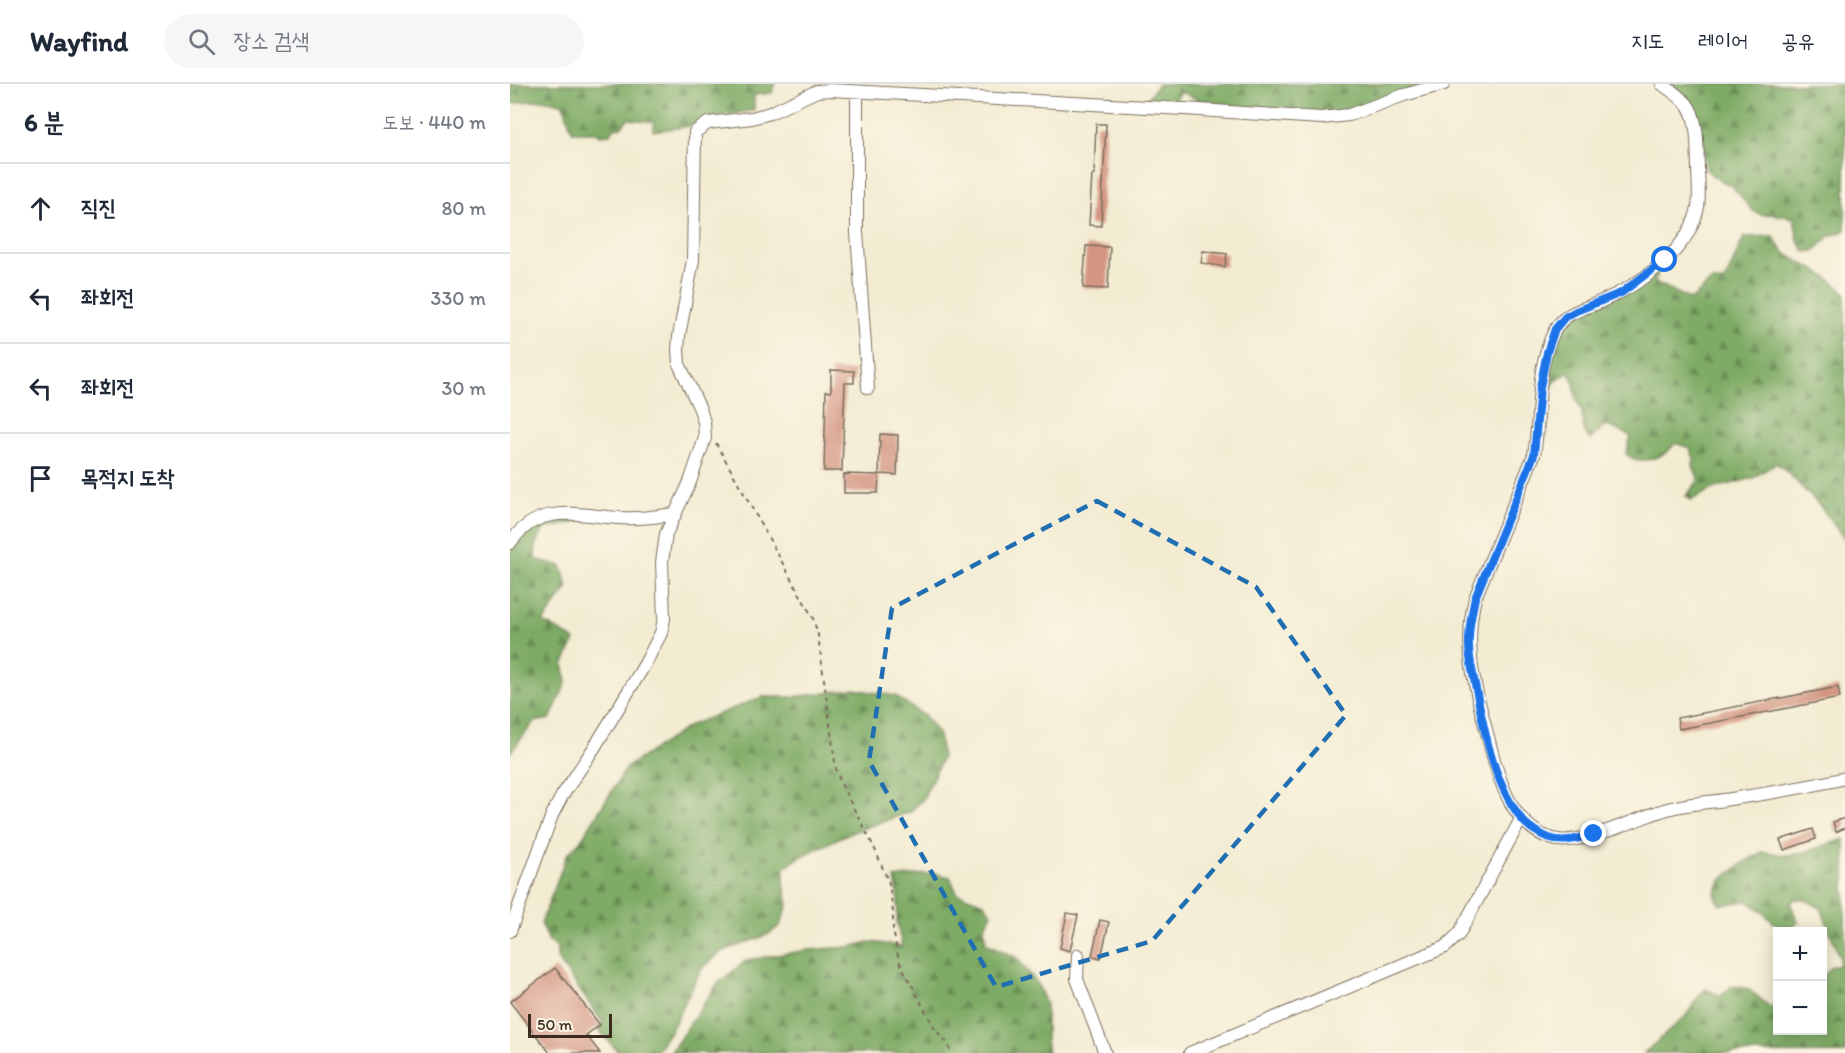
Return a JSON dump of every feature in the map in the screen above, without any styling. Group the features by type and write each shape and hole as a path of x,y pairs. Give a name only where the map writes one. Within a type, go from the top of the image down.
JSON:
{"street":[{"path":"510,931 552,815 645,664 661,633 665,604 662,562 666,534 705,438 704,422 679,364 678,350 693,260 695,132 708,123 770,113 817,91 1172,108 1322,118 1349,115 1404,95 1444,84"},
{"path":"1662,84 1687,104 1693,116 1697,144 1698,207 1685,236 1674,251 1654,270 1621,293 1565,317 1555,329 1547,352 1540,387 1534,455 1479,588 1471,616 1470,658 1497,772 1507,796 1521,819 1551,839 1567,840 1594,834 1665,809 1765,794 1845,778"},
{"path":"857,92 856,232 868,388"},
{"path":"510,543 526,524 539,517 560,513 622,518 674,514"},
{"path":"1190,1053 1444,947 1454,940 1521,819"},
{"path":"1078,955 1076,971 1080,989 1105,1053"}],"path":[{"path":"715,442 813,618 818,634 836,770 874,847 889,884 893,929 899,961 935,1029 949,1045 950,1053"}],"highlighted area":[{"path":"1097,501 1256,587 1346,715 1152,941 996,987 869,761 892,608"}],"green space":[{"path":"510,84 775,84 772,93 754,95 754,110 714,117 685,127 653,131 654,122 628,119 621,127 614,128 611,134 599,135 595,132 573,132 562,103 543,100 510,104"},
{"path":"1158,84 1430,84 1347,112 1328,114 1222,105 1198,100 1180,91 1174,103 1147,99"},
{"path":"1668,84 1845,84 1845,231 1830,236 1814,251 1805,252 1798,241 1794,218 1773,214 1762,215 1753,211 1732,186 1714,177 1706,169 1698,115"},
{"path":"1774,236 1786,254 1812,268 1845,293 1845,540 1821,507 1776,463 1753,478 1715,488 1691,500 1686,496 1699,480 1693,466 1694,458 1690,448 1675,443 1659,456 1638,460 1626,454 1631,436 1605,425 1590,440 1584,431 1582,411 1577,402 1574,383 1568,372 1554,383 1549,392 1547,432 1545,436 1541,436 1548,361 1552,346 1566,321 1658,272 1655,282 1691,300 1711,281 1725,281 1744,237"},
{"path":"582,518 577,522 544,529 536,544 535,559 561,566 568,587 543,622 575,640 563,665 567,681 550,719 534,722 510,753 510,548 528,530 542,522"},
{"path":"854,689 895,696 925,716 939,735 942,758 923,799 910,812 847,834 802,856 784,868 788,905 780,926 767,935 721,952 701,969 672,1028 656,1052 619,1053 598,1029 603,1023 557,958 557,948 549,941 541,923 567,855 581,840 627,767 691,725 762,697 794,697"},
{"path":"1845,839 1845,1053 1644,1053 1686,1016 1706,989 1721,996 1732,986 1747,989 1773,1008 1773,1035 1827,1035 1827,972 1832,966 1839,966 1840,958 1821,908 1806,900 1794,899 1791,904 1798,923 1790,927 1779,927 1747,901 1720,905 1715,894 1722,879 1762,852 1788,855"},
{"path":"934,873 950,877 957,893 984,903 992,914 984,928 986,943 1017,958 1037,983 1046,1004 1048,1053 670,1053 718,983 747,960 808,950 849,947 869,942 902,946 897,924 898,898 895,878"}],"building":[{"path":"1096,124 1106,124 1101,226 1089,225"},
{"path":"1086,246 1110,247 1108,289 1083,288"},
{"path":"1203,251 1227,254 1225,267 1201,263"},
{"path":"831,370 854,371 854,383 845,383 842,471 824,471 826,391 831,392"},
{"path":"880,434 898,435 897,475 879,474"},
{"path":"844,474 879,475 878,493 844,493"},
{"path":"1838,687 1840,698 1679,729 1677,718"},
{"path":"1845,818 1845,828 1836,832 1833,822"},
{"path":"1813,829 1816,839 1784,850 1780,840"},
{"path":"1067,913 1078,915 1070,951 1060,948"},
{"path":"1100,920 1109,922 1101,958 1092,956"},
{"path":"555,968 600,1025 586,1035 600,1053 550,1053 510,1002"}],"route":[{"path":"1594,834 1559,841 1551,839 1540,834 1521,819 1507,796 1495,764 1470,658 1471,616 1475,598 1534,455 1540,387 1547,352 1555,329 1565,317 1621,293 1665,260"}]}
